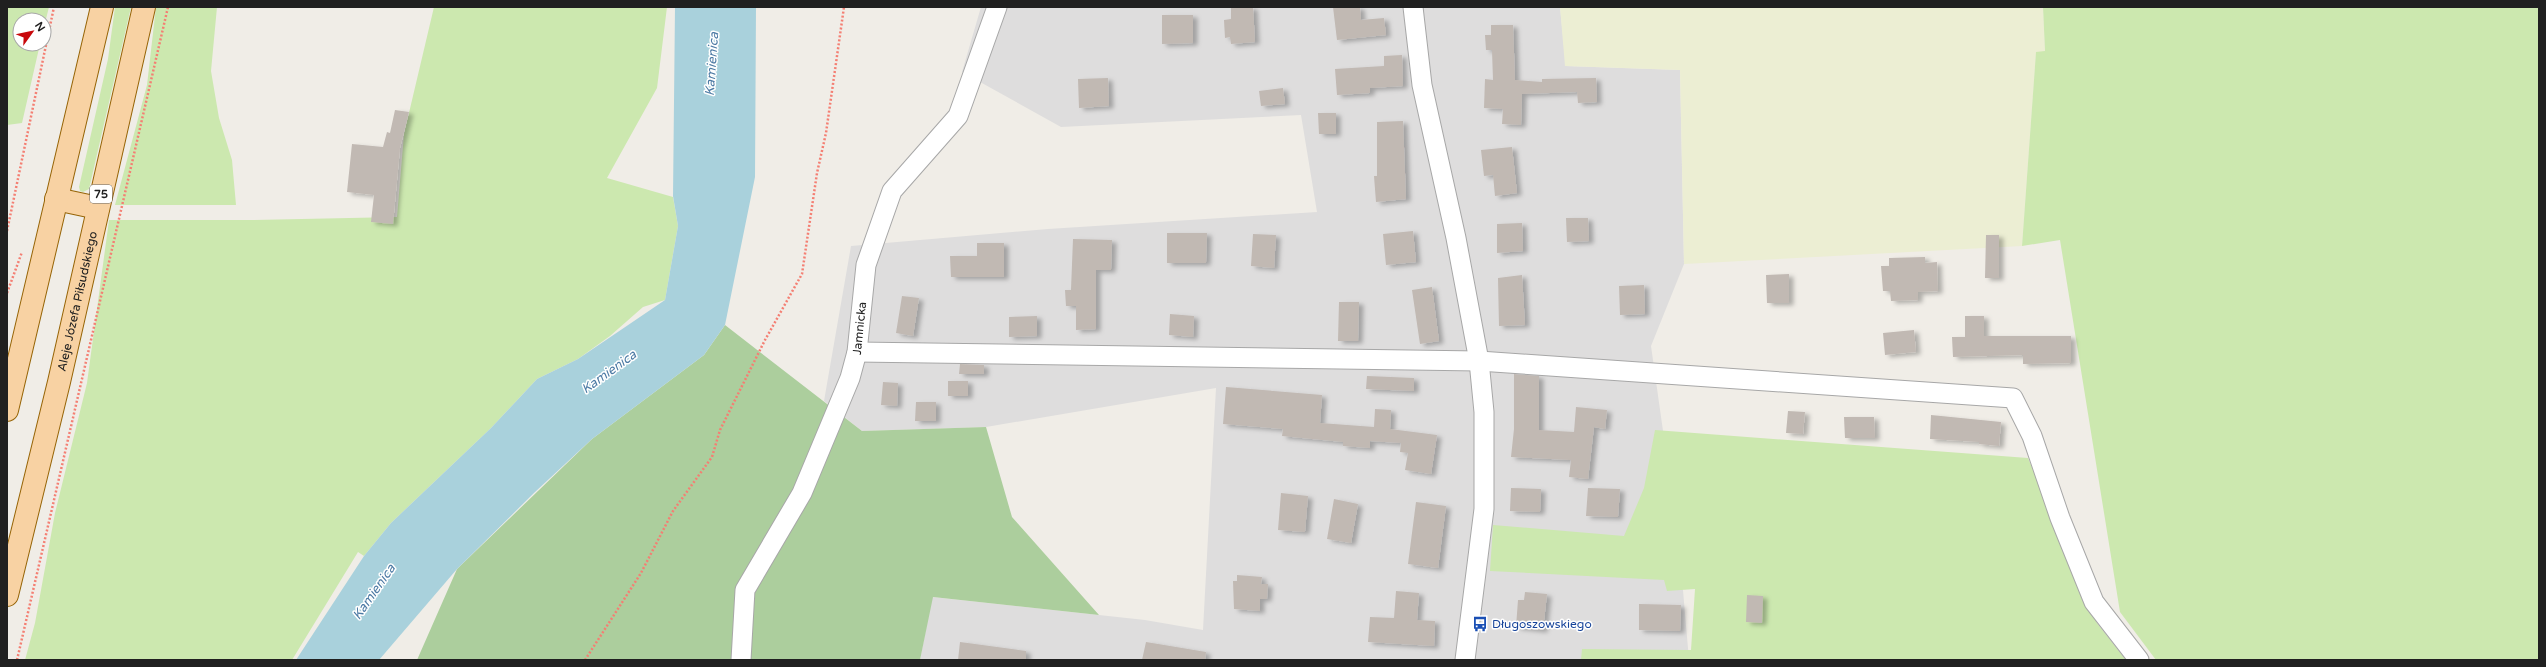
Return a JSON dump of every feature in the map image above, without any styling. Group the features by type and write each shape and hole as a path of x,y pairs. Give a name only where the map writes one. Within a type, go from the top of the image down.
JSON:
{"main road":[{"path":"7,410 102,7"},
{"name":"Aleje Józefa Piłsudskiego","path":"7,594 59,382 144,7"},
{"path":"56,199 98,208"}],"street":[{"name":"Jamnicka","path":"741,660 745,590 802,493 850,378 857,352 866,265 892,191 958,116 997,7"},
{"path":"1413,7 1422,85 1456,238 1479,361 1484,412 1484,510 1466,660"},
{"path":"857,352 1479,361 2013,398 2032,436 2060,518 2094,602 2139,660"}],"path":[{"path":"7,232 54,7"},
{"path":"17,660 168,7"},
{"path":"585,660 641,573 673,511 712,457 720,430 765,340 802,274 817,173 828,126 844,7"}],"shaded area":[{"path":"981,7 1560,7 1566,66 1680,70 1684,264 1651,346 1679,544 1689,660 920,660 932,597 1145,620 1203,630 1216,388 986,427 862,431 824,401 851,246 1048,229 1317,212 1301,115 1061,127 962,72"}],"green space":[{"path":"7,7 49,7 48,12 12,12 12,52 38,52 22,123 7,125"},
{"path":"115,7 131,7 89,189 83,192 80,191 79,187 108,59"},
{"path":"156,7 217,7 211,71 219,118 232,160 236,205 115,205 147,85"},
{"path":"434,7 667,7 657,88 607,178 673,197 678,226 665,300 643,307 610,336 578,359 537,379 491,428 391,523 364,556 358,552 292,660 25,660 35,623 55,513 87,383 109,220 252,220 397,217 404,134"},
{"path":"1560,7 2043,7 2045,52 2036,53 2022,246 1684,264 1680,70 1565,66"},
{"path":"2043,7 2539,7 2539,660 2156,660 2120,612 2060,240 2022,246 2036,52 2045,51"},
{"path":"725,325 862,431 986,427 1012,517 1099,615 933,597 920,660 417,660 457,569 592,439 704,355"},
{"path":"1655,430 2028,458 2097,623 2126,660 1581,660 1582,649 1691,650 1695,589 1667,591 1664,580 1490,571 1493,525 1624,536 1644,488"}],"water":[{"name":"Kamienica","path":"675,7 756,7 755,177 725,325 704,355 592,439 535,492 457,569 379,660 296,660 364,556 391,523 491,428 537,379 578,359 665,300 678,226 673,196"}],"building":[{"path":"1253,7 1255,42 1231,44 1230,37 1225,38 1224,20 1231,19 1231,8"},
{"path":"1333,7 1360,7 1361,20 1384,18 1386,35 1337,40"},
{"path":"1162,15 1193,15 1193,43 1162,44"},
{"path":"1491,25 1513,25 1515,80 1542,82 1542,79 1596,78 1597,102 1578,103 1577,92 1522,94 1521,125 1502,124 1503,109 1484,108 1485,79 1493,80 1492,50 1486,50 1485,35 1491,35"},
{"path":"1402,55 1403,86 1370,88 1370,93 1337,95 1335,69 1384,66 1384,56"},
{"path":"1108,78 1109,106 1079,108 1078,79"},
{"path":"1283,88 1285,104 1261,106 1259,91"},
{"path":"395,110 409,112 400,148 393,224 371,222 374,195 347,192 352,144 383,147 387,132 390,133"},
{"path":"1318,113 1336,113 1336,134 1319,134"},
{"path":"1403,121 1406,199 1376,202 1374,176 1377,176 1377,122"},
{"path":"1512,147 1517,193 1495,196 1493,175 1484,176 1481,150"},
{"path":"1566,218 1588,218 1589,241 1567,242"},
{"path":"1522,223 1523,251 1497,253 1497,224"},
{"path":"1413,231 1416,262 1386,265 1383,234"},
{"path":"1167,233 1207,233 1206,263 1167,263"},
{"path":"1253,234 1276,235 1274,268 1251,266"},
{"path":"1986,235 1999,235 1999,278 1985,278"},
{"path":"1073,239 1112,240 1111,270 1096,270 1096,329 1076,330 1076,306 1066,306 1065,290 1071,290"},
{"path":"977,243 1004,243 1004,277 951,277 950,256 977,256"},
{"path":"1925,257 1925,263 1937,262 1938,291 1918,292 1918,300 1891,301 1890,291 1883,291 1881,266 1889,266 1889,258"},
{"path":"1789,274 1789,303 1767,303 1766,275"},
{"path":"1522,275 1525,325 1499,326 1498,278"},
{"path":"1644,285 1645,314 1620,315 1619,286"},
{"path":"1432,287 1439,341 1420,344 1412,290"},
{"path":"902,296 919,298 913,336 896,333"},
{"path":"1339,302 1359,302 1358,341 1338,341"},
{"path":"1170,314 1194,316 1193,337 1169,335"},
{"path":"1037,316 1037,336 1009,337 1009,317"},
{"path":"1965,316 1984,316 1984,336 2071,336 2071,363 2023,364 2023,355 1953,357 1952,337 1965,337"},
{"path":"1914,330 1916,352 1885,355 1883,333"},
{"path":"960,364 984,365 984,374 959,374"},
{"path":"1514,374 1539,376 1539,430 1574,432 1576,407 1607,410 1605,429 1594,427 1588,479 1569,477 1571,460 1511,457 1514,429"},
{"path":"1367,376 1414,378 1414,391 1366,389"},
{"path":"948,381 968,381 968,396 948,396"},
{"path":"883,382 898,383 897,406 881,405"},
{"path":"1226,387 1322,395 1320,423 1374,427 1375,409 1391,410 1390,429 1437,435 1431,474 1405,470 1408,453 1400,452 1401,443 1370,441 1370,448 1343,446 1343,442 1282,436 1283,429 1223,424"},
{"path":"916,402 936,402 936,421 915,421"},
{"path":"1788,411 1805,412 1803,434 1786,433"},
{"path":"1931,415 2001,422 1999,446 1979,444 1979,442 1930,439"},
{"path":"1844,417 1874,417 1875,438 1845,438"},
{"path":"1511,488 1541,489 1540,512 1510,511"},
{"path":"1588,488 1620,489 1618,517 1586,516"},
{"path":"1281,493 1308,496 1305,532 1278,530"},
{"path":"1334,499 1358,504 1351,543 1327,539"},
{"path":"1416,502 1446,506 1438,568 1408,564"},
{"path":"1237,575 1262,577 1261,584 1268,584 1267,599 1260,599 1260,611 1234,609 1233,581 1237,581"},
{"path":"1396,591 1419,593 1417,620 1435,621 1434,646 1368,642 1370,617 1394,618"},
{"path":"1525,592 1547,594 1543,630 1516,627 1518,600 1524,600"},
{"path":"1747,595 1763,596 1762,623 1746,622"},
{"path":"1639,604 1681,605 1680,631 1639,630"},
{"path":"960,642 1026,651 1026,660 958,660"},
{"path":"1146,642 1206,652 1205,660 1142,660"}],"place":[{"name":"Długoszowskiego","path":"1480,624"}]}
